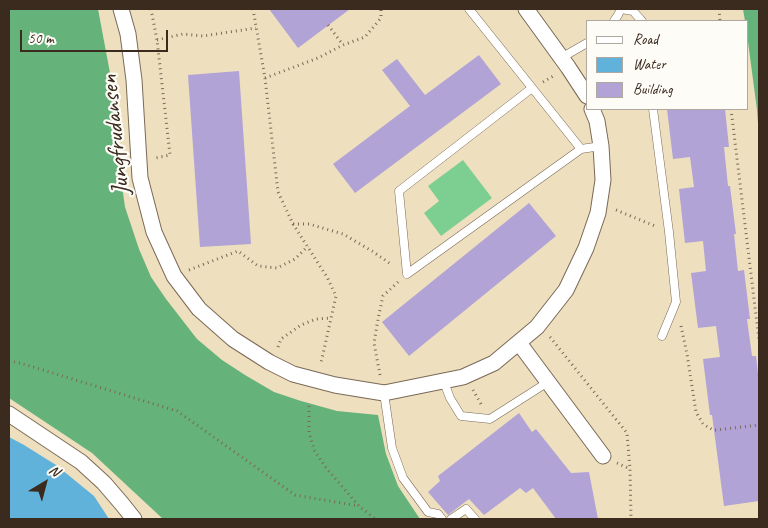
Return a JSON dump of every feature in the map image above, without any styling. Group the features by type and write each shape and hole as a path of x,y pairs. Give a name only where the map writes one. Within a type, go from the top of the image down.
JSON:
{"street":[{"name":"Jungfrudansen","path":"122,9 128,34 134,80 140,178 154,232 174,276 199,309 233,339 269,362 293,374 334,385 384,393 463,377 494,363 537,327 566,290 586,248 598,213 603,180 601,146 597,121 592,110"},
{"path":"526,9 586,94"},
{"path":"519,343 603,456"},
{"path":"9,414 81,462 104,483 134,519"}],"lane":[{"path":"469,9 580,149"},
{"path":"615,20 621,9 633,11 642,20"},
{"path":"561,58 586,44"},
{"path":"406,274 399,191 532,88"},
{"path":"653,110 676,302 662,336"},
{"path":"406,274 580,149 601,146"},
{"path":"444,382 450,398 461,416 490,419 548,382"},
{"path":"384,393 392,448 403,478 428,512 438,514 442,519"},
{"path":"451,519 466,509 474,519"}],"path":[{"path":"151,9 157,40 170,155 155,158 157,168"},
{"path":"253,9 265,78 278,192 293,224 327,277 336,296 322,363"},
{"path":"265,78 318,58 343,45 365,37 380,18 381,9"},
{"path":"328,25 343,45"},
{"path":"157,40 183,34 203,36 256,28"},
{"path":"731,110 759,340"},
{"path":"616,210 669,232"},
{"path":"293,224 309,224 343,234 406,274 383,296 374,344 380,377"},
{"path":"188,270 238,251 258,266 277,268 295,259 308,246"},
{"path":"185,262 194,278"},
{"path":"676,302 699,420 702,424 713,430 759,425"},
{"path":"269,362 281,339 301,325 316,319 331,318"},
{"path":"549,336 627,433 631,519"},
{"path":"278,347 286,352"},
{"path":"9,361 177,411 296,495 359,506"},
{"path":"372,376 388,376"},
{"path":"309,406 309,432 314,450 327,469 359,506 374,519"},
{"path":"603,456 630,469"}],"green space":[{"path":"9,9 98,9 110,73 125,207 151,277 197,339 222,360 245,375 274,392 301,401 337,411 378,415 386,454 398,486 420,519 163,519 92,453 9,398"},
{"path":"743,9 759,9 759,137 748,42 748,20 745,20"},
{"path":"463,160 492,198 441,236 424,213 439,201 428,186"}],"water":[{"path":"9,437 56,465 94,496 109,519 9,519"}],"building":[{"path":"269,9 350,9 298,48"},
{"path":"479,55 501,84 355,193 333,164 410,106 382,70 397,59 425,95"},
{"path":"239,71 251,244 200,247 188,75"},
{"path":"667,110 725,110 729,147 724,147 736,234 734,234 738,271 744,270 750,319 747,319 752,356 756,356 759,382 759,501 724,506 703,359 720,357 716,326 698,328 691,273 706,271 703,241 685,243 679,189 694,187 690,157 673,159"},
{"path":"529,203 556,236 409,356 382,322"},
{"path":"519,413 532,432 536,429 571,473 589,472 598,519 556,519 533,488 526,493 520,488 484,515 469,499 448,515 428,492 440,481 438,476"}]}
